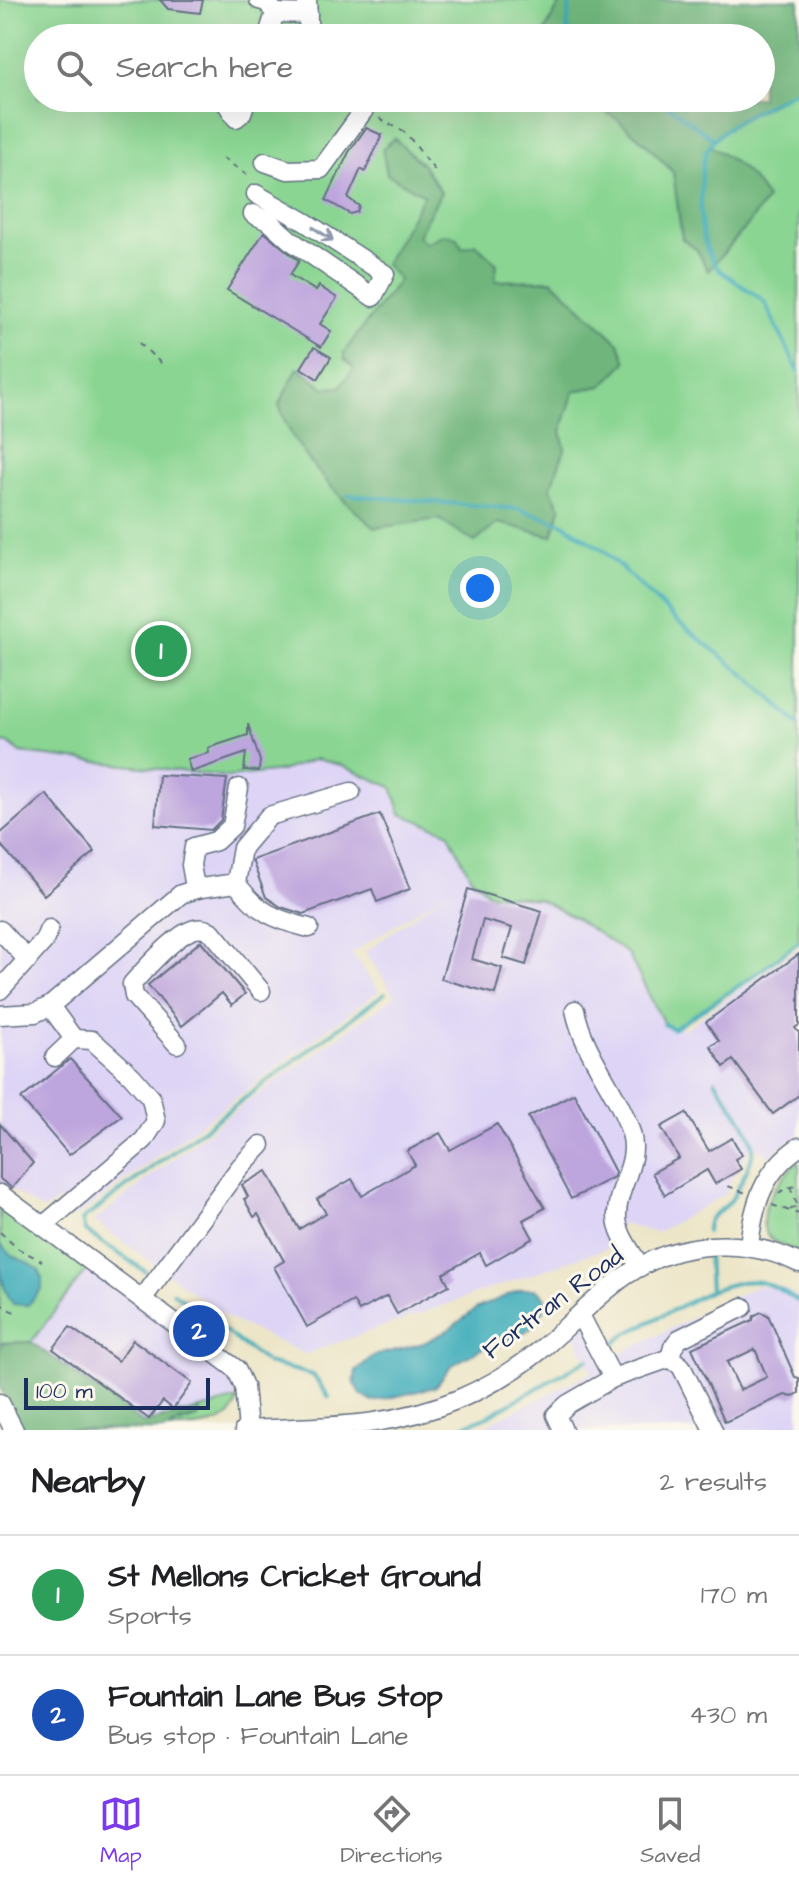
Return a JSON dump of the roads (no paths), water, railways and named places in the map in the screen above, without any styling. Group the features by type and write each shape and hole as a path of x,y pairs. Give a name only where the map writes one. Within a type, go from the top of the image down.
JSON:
{"street":[{"path":"259,0 267,2 275,13"},
{"path":"275,13 307,7"},
{"path":"271,24 275,13"},
{"path":"265,162 288,170 321,169 363,112"},
{"path":"253,214 270,222 290,240 373,297 385,274 257,188"},
{"path":"201,888 194,882 191,865 194,847 216,841 232,826 239,788"},
{"path":"309,928 285,922 254,906 236,883 242,848 269,816 351,792"},
{"path":"0,1015 35,1013 50,1006 181,894 236,883"},
{"path":"159,913 181,936"},
{"path":"177,1044 134,996 132,984 181,936 203,928 212,932 261,991"},
{"path":"0,990 44,941 49,929"},
{"path":"0,930 28,960"},
{"path":"50,1006 74,1039"},
{"path":"575,1010 580,1033 631,1134 631,1172 617,1217 621,1233 640,1267"},
{"path":"43,1226 144,1140 156,1121 151,1098 92,1040 74,1039 55,1057"},
{"path":"143,1298 240,1167 261,1145"},
{"path":"749,1247 755,1206 766,1181 777,1165 799,1147"},
{"path":"0,1194 236,1369 244,1386 246,1430"},
{"name":"Fortran Road","path":"246,1430 341,1429 390,1421 462,1398 524,1362 611,1287 640,1267 673,1253 717,1245 749,1247 799,1263"},
{"path":"670,1358 679,1339 743,1307"},
{"path":"580,1315 613,1378"},
{"path":"563,1430 556,1415 568,1404 613,1378 670,1358"},
{"path":"670,1358 681,1366 713,1430"},
{"path":"0,1403 14,1430"}],"water":[{"path":"0,1243 13,1255 38,1269 42,1277 42,1289 28,1305 13,1304 5,1290"},
{"path":"522,1289 535,1289 546,1298 544,1310 535,1326 503,1344 481,1349 451,1366 435,1387 373,1402 360,1394 354,1382 356,1371 373,1356 424,1343 477,1308"}],"waterway":[{"path":"568,24 570,0"},
{"path":"775,101 799,89"},
{"path":"677,112 714,140"},
{"path":"754,112 717,136 707,151 703,164 703,237 719,270 764,301 799,372"},
{"path":"348,495 519,509 564,524 604,551 677,621 749,678 799,725"},
{"path":"664,1024 673,1029 799,942"},
{"path":"145,1271 85,1231 82,1220 385,993"},
{"path":"707,1232 710,1219 735,1194 753,1150 747,1130 715,1080"},
{"path":"708,1254 710,1291 746,1281 756,1282 776,1288 799,1302"},
{"path":"611,1346 626,1334 710,1291"},
{"path":"173,1292 267,1363 313,1375 329,1397"},
{"path":"454,1430 490,1415 588,1359"}],"place":[{"name":"St Mellons Cricket Ground","path":"161,651"},
{"name":"Fountain Lane Bus Stop","path":"199,1331"}]}
